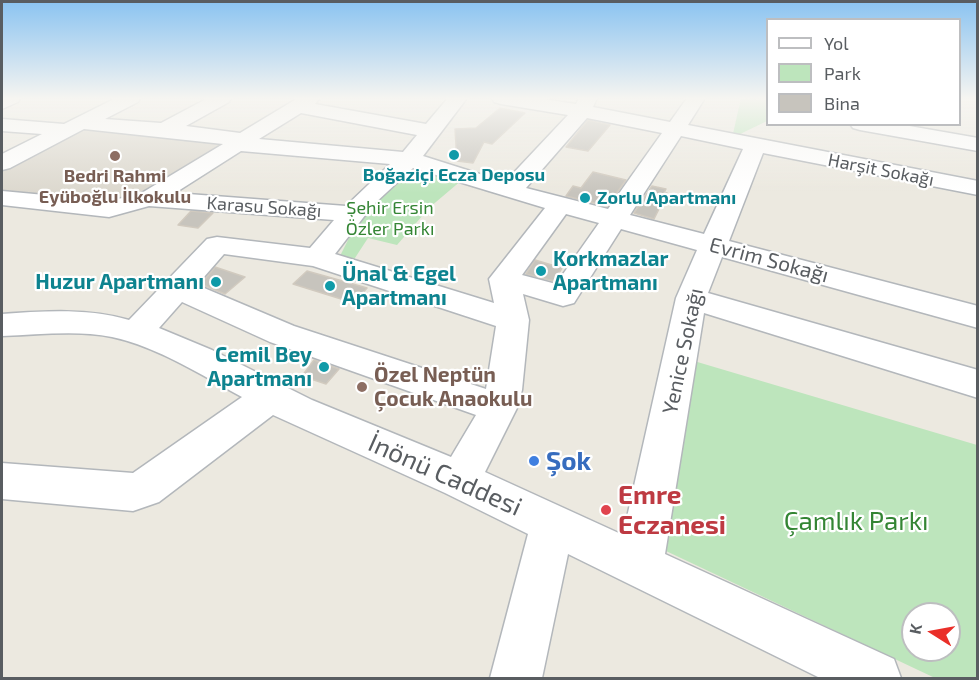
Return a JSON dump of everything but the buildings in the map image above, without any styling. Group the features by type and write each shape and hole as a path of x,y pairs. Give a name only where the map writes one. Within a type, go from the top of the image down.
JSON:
{"street":[{"path":"2,163 67,130"},
{"name":"Evrim Sokağı","path":"156,130 240,142 409,159 510,191 978,316"},
{"name":"Karasu Sokağı","path":"149,199 260,130"},
{"path":"317,258 364,200 409,159 432,131 426,130"},
{"path":"510,191 563,130"},
{"path":"504,279 563,296 675,130"},
{"name":"Harşit Sokağı","path":"683,130 763,138 978,189"},
{"path":"905,130 978,145"},
{"name":"Yenice Sokağı","path":"640,566 691,298 712,245 763,138"},
{"path":"2,198 110,210 149,199"},
{"name":"Karasu Sokağı","path":"149,199 354,214"},
{"path":"2,225 31,201"},
{"path":"460,480 499,408 504,390 513,320 504,279 561,204"},
{"path":"136,333 217,244 317,258 513,320"},
{"path":"178,288 282,334 499,408"},
{"path":"691,298 978,384"},
{"name":"İnönü Caddesi","path":"2,325 57,322 112,326 136,333 200,359 299,411 460,480 875,678"},
{"path":"2,482 134,492 144,489 271,396"},
{"path":"516,678 552,524"}],"shaded area":[{"name":"Bedri Rahmi Eyüboğlu İlkokulu","path":"130,130 228,142 118,206 2,194 2,169 81,131"}],"green space":[{"path":"734,130 749,130 732,138"},
{"name":"Şehir Ersin Özler Parkı","path":"416,165 462,180 430,207 397,245 368,238 353,261 339,258 356,224 374,200"},
{"name":"Çamlık Parkı","path":"694,361 977,445 977,678 935,678 901,662 961,662 961,602 901,602 901,662 666,551"}],"place":[{"name":"Boğaziçi Ecza Deposu","path":"454,155"},
{"name":"Bedri Rahmi Eyüboğlu İlkokulu","path":"115,156"},
{"name":"Zorlu Apartmanı","path":"585,198"},
{"name":"Korkmazlar Apartmanı","path":"541,271"},
{"name":"Huzur Apartmanı","path":"216,282"},
{"name":"Ünal & Egel Apartmanı","path":"330,286"},
{"name":"Cemil Bey Apartmanı","path":"324,367"},
{"name":"Özel Neptün Çocuk Anaokulu","path":"362,387"},
{"name":"Şok","path":"534,461"},
{"name":"Emre Eczanesi","path":"606,510"}]}
